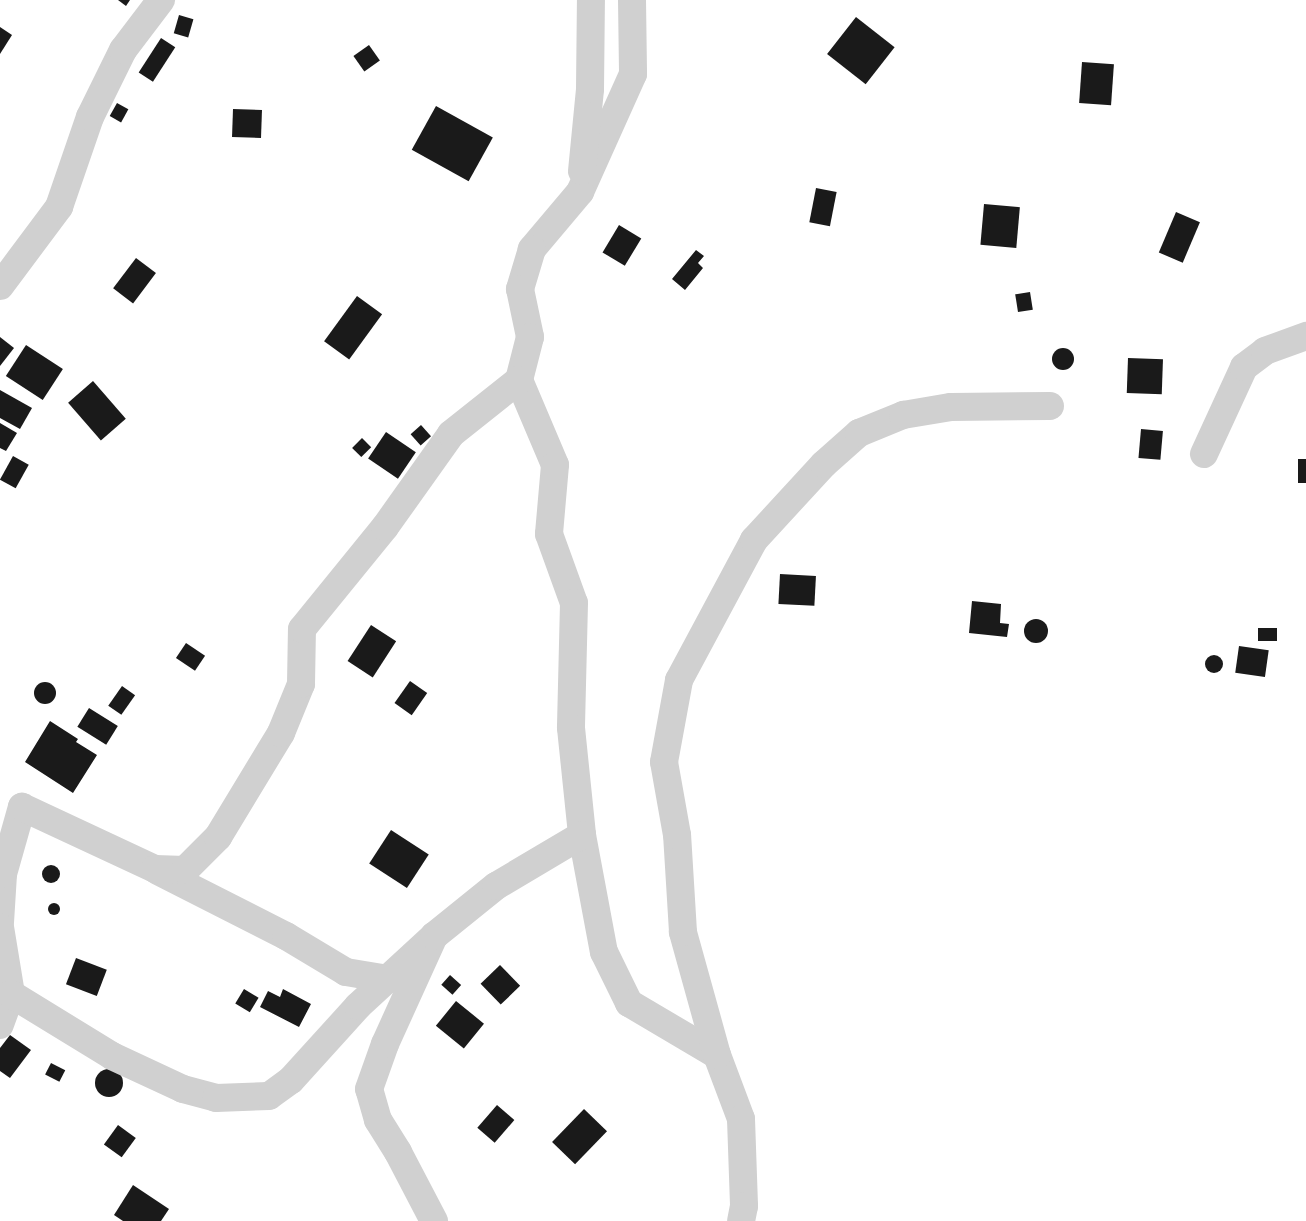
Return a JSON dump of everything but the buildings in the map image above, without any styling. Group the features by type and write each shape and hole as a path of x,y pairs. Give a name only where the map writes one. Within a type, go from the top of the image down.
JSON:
{"street":[{"path":"0,286 59,207 90,117 123,50 161,0"},
{"path":"580,192 590,89 591,0"},
{"path":"632,0 633,74 580,192 532,249 520,289 530,336 519,380 555,465 549,534 574,603 570,728 582,835 604,952 629,1003 718,1056"},
{"path":"1204,454 1244,367 1265,350 1306,336"},
{"path":"155,869 186,870 218,837 281,733 301,684 302,629 386,527 451,434 519,380"},
{"path":"741,1221 744,1206 741,1119 718,1056 683,932 677,835 664,762 680,680 754,540 824,464 859,433 903,415 951,407 1050,406"},
{"path":"0,922 3,874 22,806 155,869 286,936 346,972 388,979"},
{"path":"11,994 112,1056 183,1089 216,1098 269,1096 291,1080 358,1006 434,936 496,886 582,835"},
{"path":"0,927 11,994 0,1025"},
{"path":"428,1217 398,1152 378,1120 369,1089 386,1044 434,936"}]}
